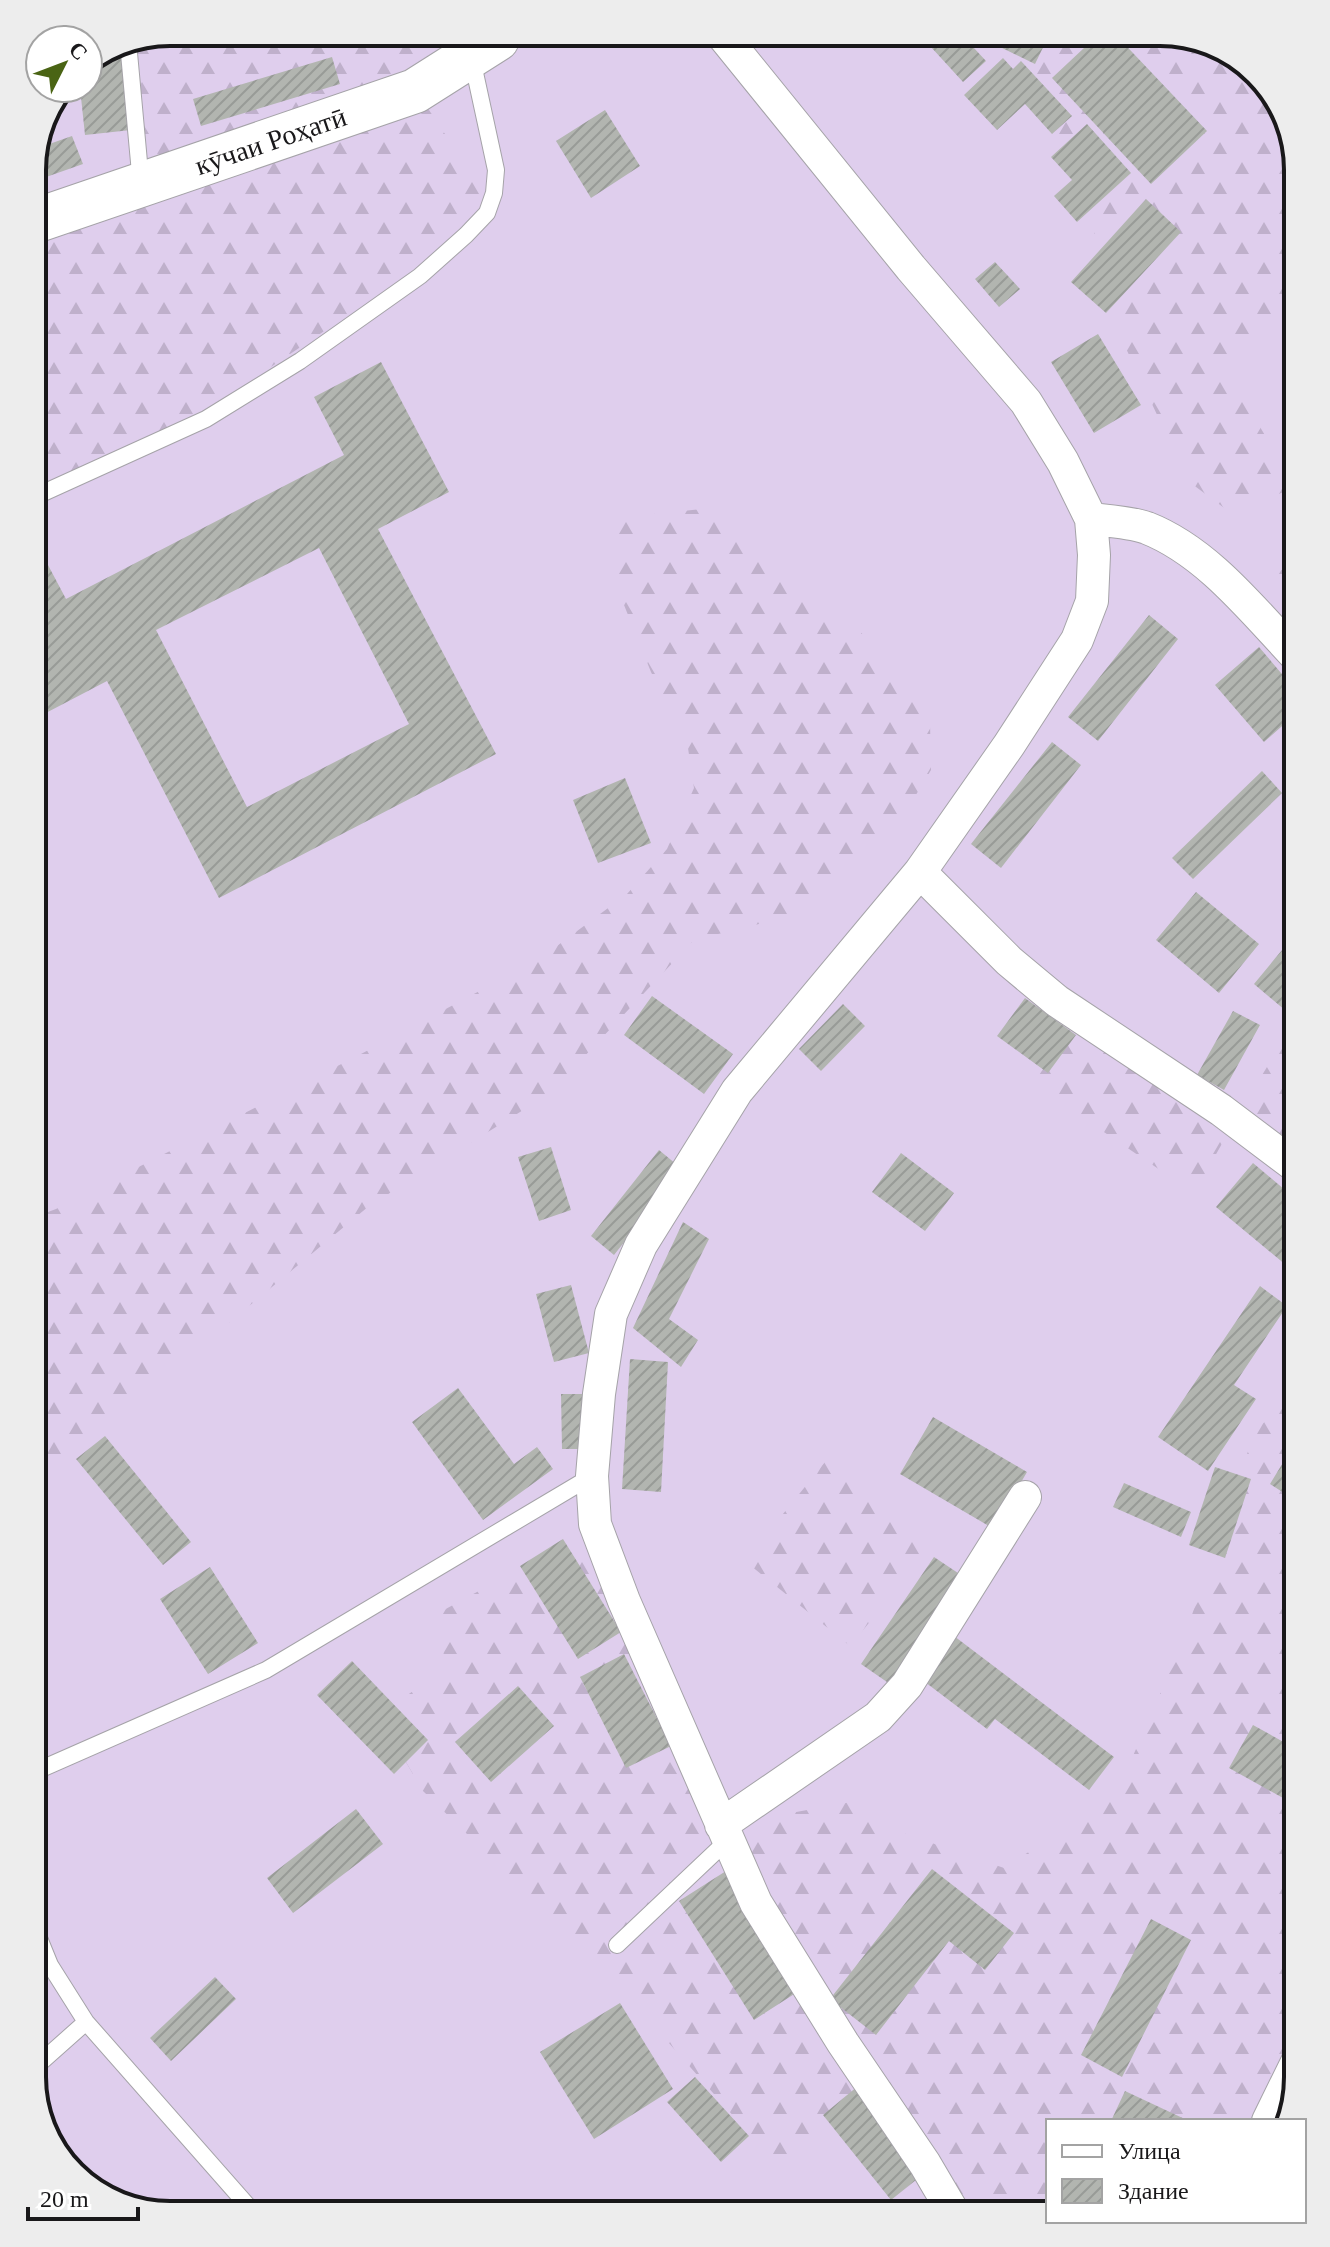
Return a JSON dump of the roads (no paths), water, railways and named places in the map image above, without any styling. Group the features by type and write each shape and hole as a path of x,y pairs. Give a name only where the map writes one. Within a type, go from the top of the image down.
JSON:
{"street":[{"path":"731,46 911,268 1026,402 1063,462 1091,519 1094,555 1092,601 1077,640 1009,745 920,872 737,1091 641,1245 611,1314 599,1394 592,1476 595,1524 624,1601 756,1903 947,2201"},
{"name":"кӯчаи Роҳатӣ","path":"46,217 415,91 484,48"},
{"path":"1091,519 1143,527 1181,547 1243,600 1284,643"},
{"path":"920,872 1009,961 1057,1001 1221,1110 1284,1157"},
{"path":"725,1833 893,1703 1025,1497"},
{"path":"1269,2119 1283,2091"}],"lane":[{"path":"46,492 206,419 324,344 420,276 466,235 487,213 494,193 496,170 484,48"},
{"path":"129,53 141,185"},
{"path":"46,1767 266,1670 592,1476"},
{"path":"617,1945 725,1833"},
{"path":"46,1955 86,2022 244,2201"},
{"path":"46,2058 86,2022"}]}
